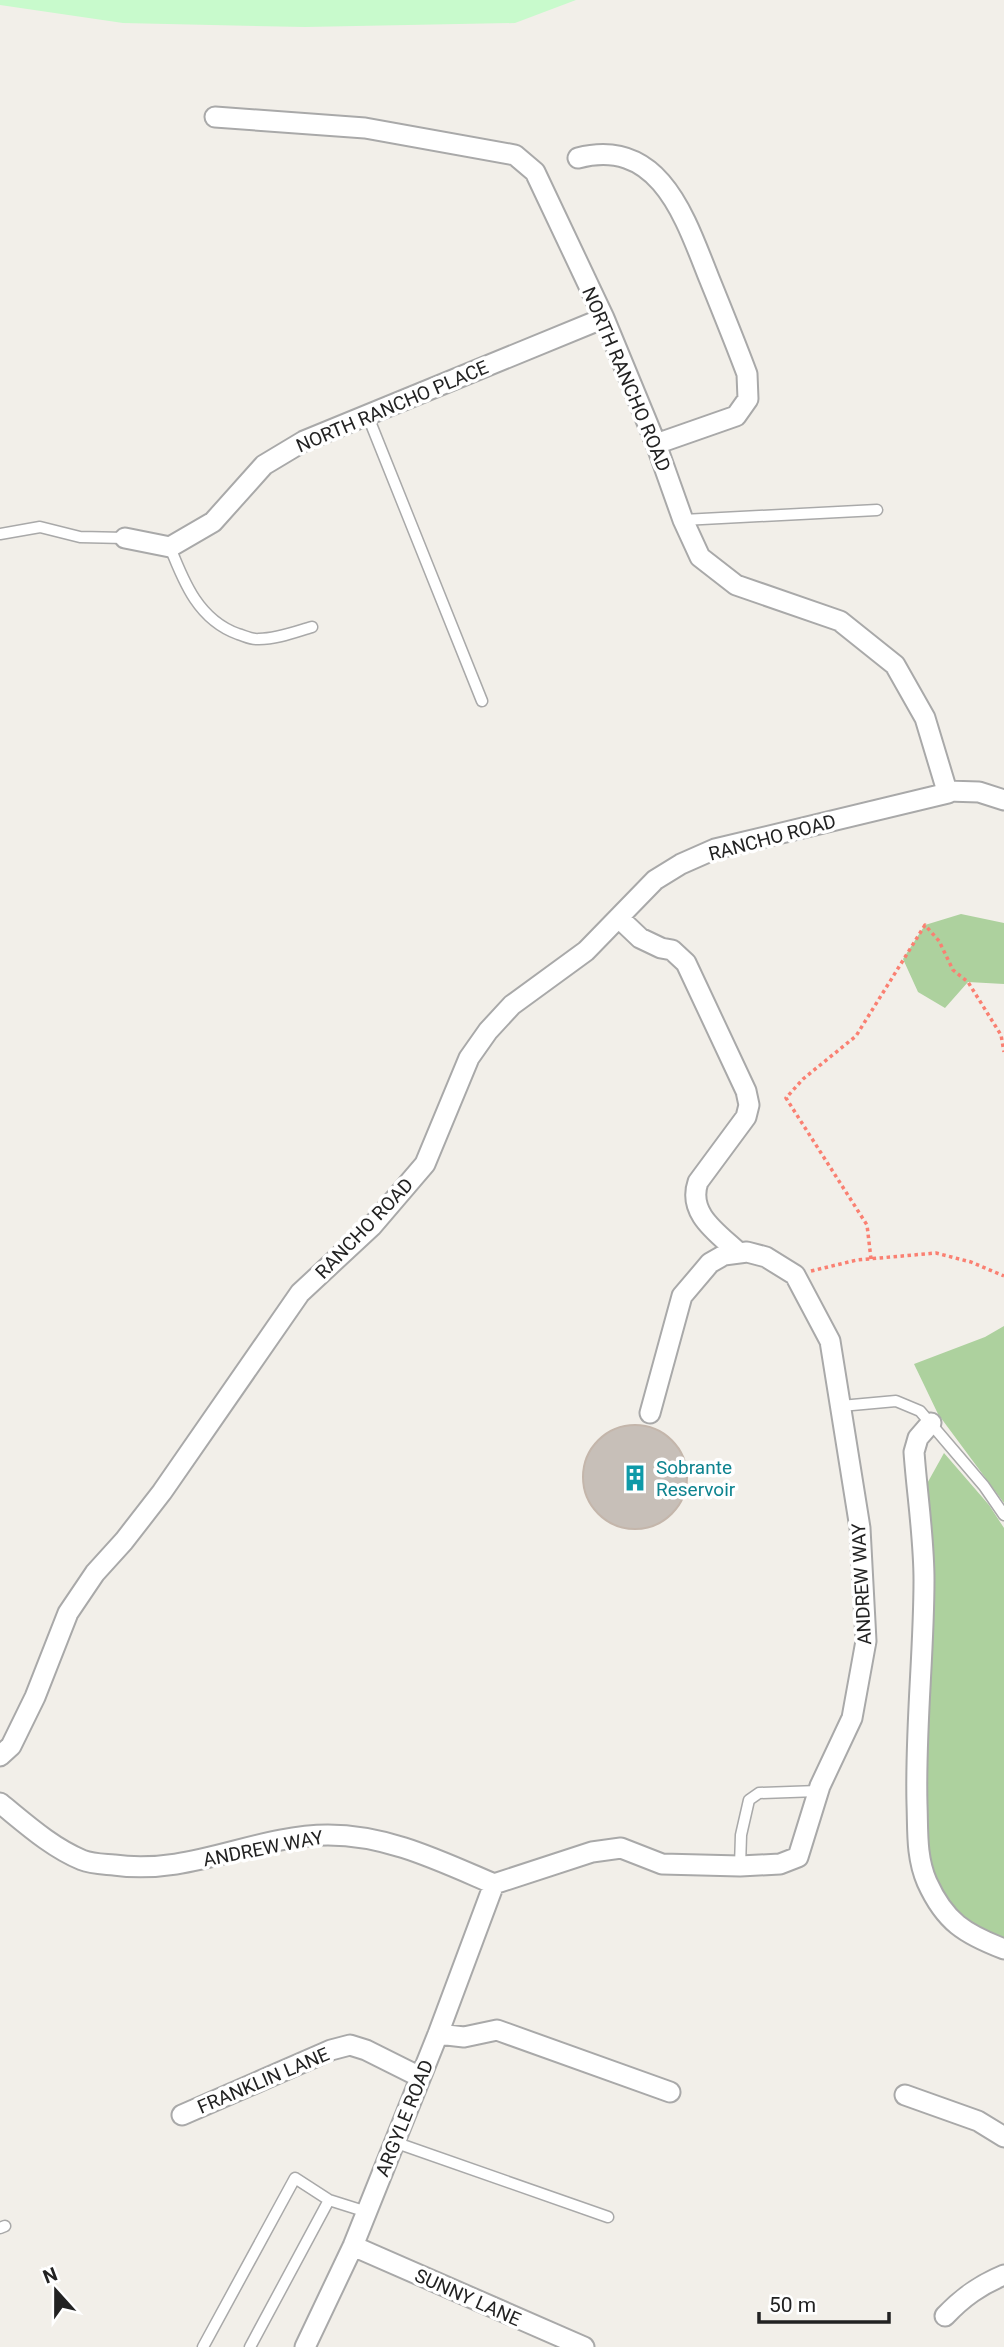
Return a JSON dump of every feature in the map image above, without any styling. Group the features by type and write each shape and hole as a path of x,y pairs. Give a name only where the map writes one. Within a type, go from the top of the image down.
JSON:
{"street":[{"name":"NORTH RANCHO ROAD","path":"215,117 365,128 515,155 535,172 604,318 700,557 736,585 840,621 895,665 925,718 947,791"},
{"path":"578,158 595,153 626,156 660,179 683,212 747,374 748,399 736,416 656,444"},
{"name":"NORTH RANCHO PLACE","path":"170,547 213,522 264,465 304,441 604,318"},
{"path":"125,538 170,547"},
{"path":"947,791 979,792 1004,800"},
{"name":"RANCHO ROAD","path":"0,1756 12,1745 35,1697 68,1613 95,1573 162,1492 300,1293 372,1226 425,1164 469,1058 488,1031 512,1005 586,951 656,880 681,864 715,849 948,793 947,791"},
{"path":"620,919 640,938 672,950 686,963 746,1091 749,1105 746,1117 698,1182 694,1194 699,1213 739,1253"},
{"path":"650,1413 682,1296 710,1263 724,1255 747,1252 766,1257 795,1275"},
{"name":"ANDREW WAY","path":"0,1803 60,1849 86,1862 130,1868 181,1865 272,1843 325,1835 368,1837 405,1847 494,1884 592,1852 621,1848 662,1864 780,1864 798,1857 818,1791 852,1718 866,1641 860,1528 830,1341 795,1275"},
{"path":"931,1423 918,1438 914,1452 924,1578 916,1758 919,1857 942,1911 973,1938 1004,1950"},
{"name":"ARGYLE ROAD","path":"305,2347 367,2213 494,1884"},
{"path":"438,2034 464,2037 497,2030 670,2092"},
{"name":"FRANKLIN LANE","path":"182,2115 331,2050 350,2045 421,2077"},
{"path":"905,2095 978,2121 1004,2137"},
{"name":"SUNNY LANE","path":"353,2246 584,2347"},
{"path":"945,2316 978,2286 1004,2275"}],"lane":[{"path":"367,414 482,701"},
{"path":"683,520 877,510"},
{"path":"0,534 40,527 80,537 125,538"},
{"path":"170,547 182,578 200,609 227,630 256,640 312,627"},
{"path":"841,1406 896,1401 920,1411 984,1486 1004,1515"},
{"path":"740,1866 741,1835 749,1800 760,1793 818,1791"},
{"path":"394,2142 608,2217"},
{"path":"203,2347 295,2178 329,2200 367,2213"},
{"path":"250,2347 329,2200"}],"path":[{"path":"871,1259 867,1225 786,1098 803,1079 856,1036 925,925 939,941 953,970 968,982 988,1014 1001,1035 1004,1052"},
{"path":"795,1275 871,1259 936,1253 971,1262 1004,1276"}],"green space":[{"path":"0,0 576,0 515,23 305,27 123,23 0,5"},
{"path":"961,914 1004,923 1004,984 968,982 945,1008 918,992 903,959 925,925"},
{"path":"1004,1326 1004,1503 938,1414 914,1364 985,1337"},
{"path":"944,1453 989,1505 1004,1528 1004,1938 973,1923 952,1905 937,1880 926,1848 924,1489"}],"building":[{"name":"Sobrante Reservoir","path":"635,1425 655,1429 672,1440 683,1457 687,1477 683,1497 672,1514 655,1525 635,1529 615,1525 598,1514 587,1497 583,1477 587,1457 598,1440 615,1429"}],"place":[{"name":"Sobrante Reservoir","path":"635,1478"}]}
